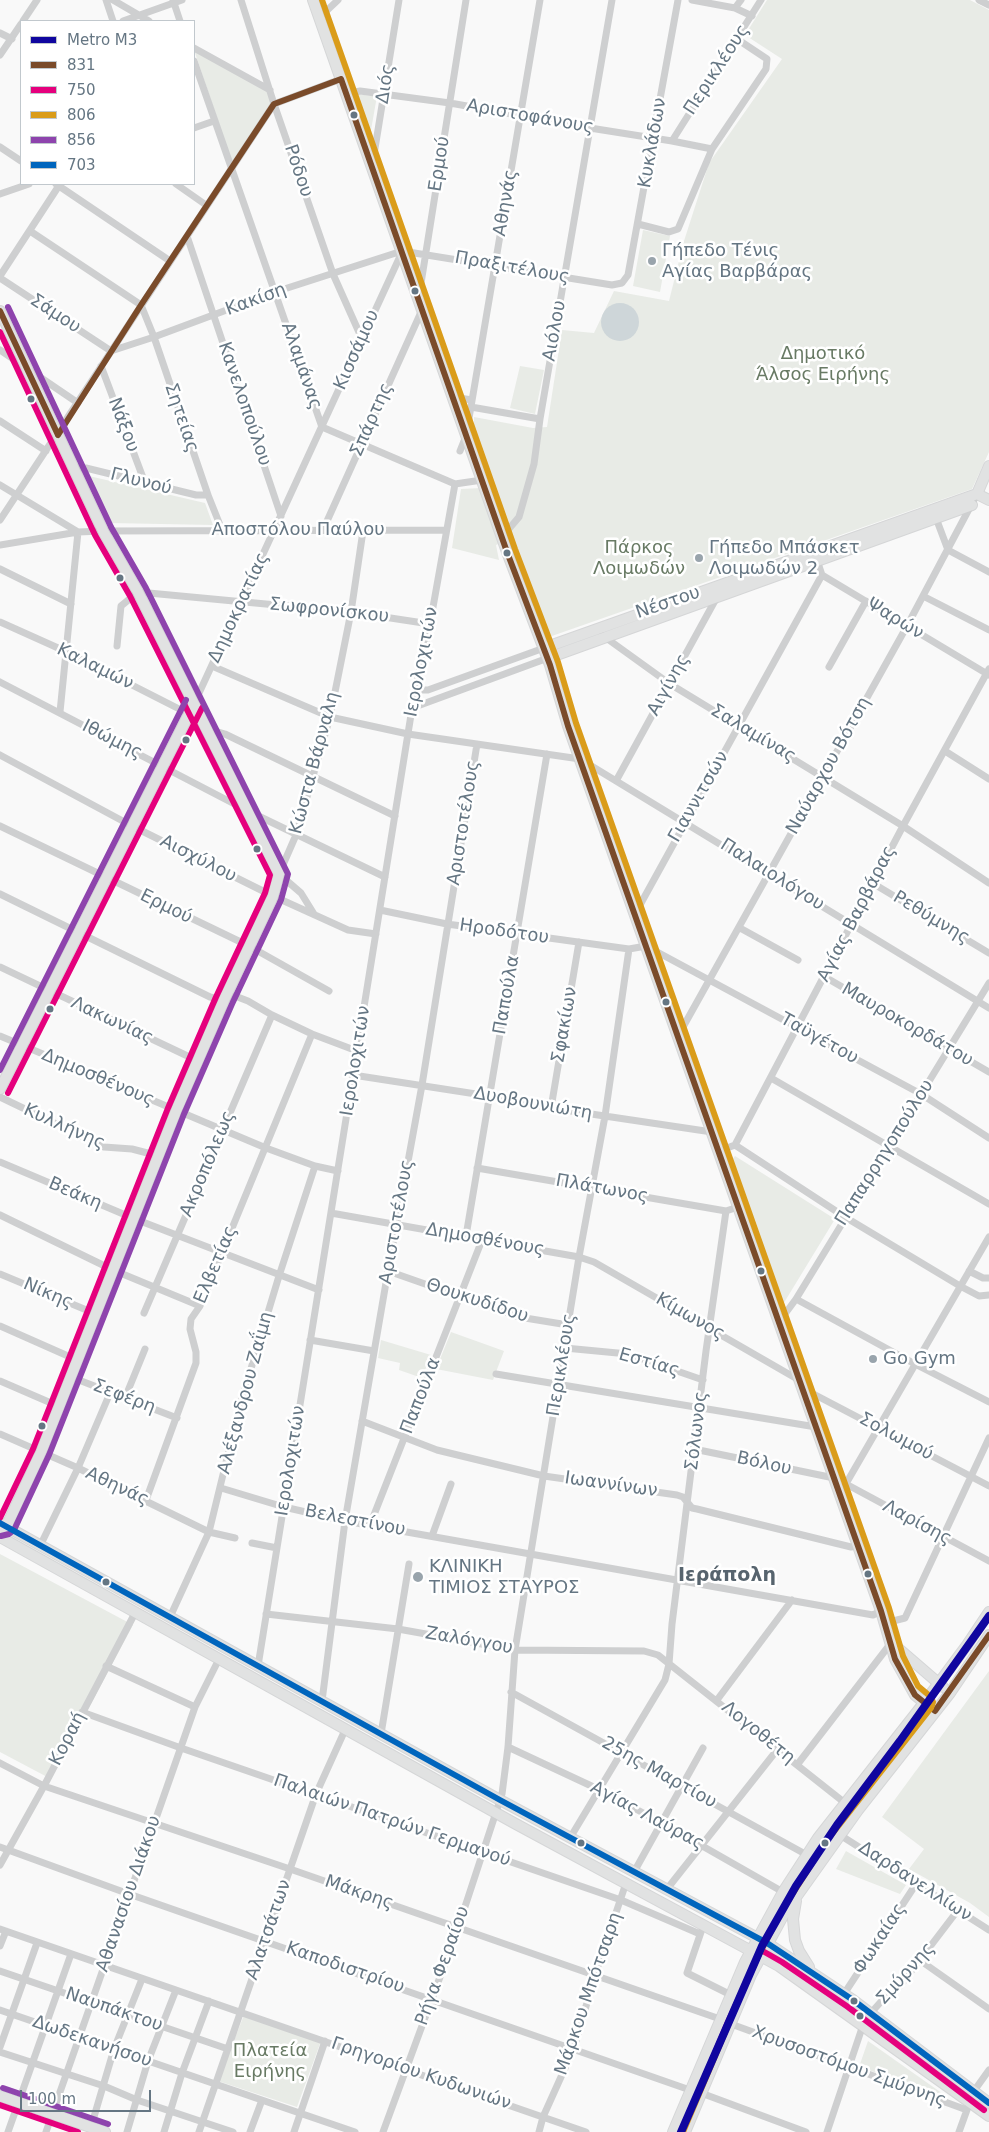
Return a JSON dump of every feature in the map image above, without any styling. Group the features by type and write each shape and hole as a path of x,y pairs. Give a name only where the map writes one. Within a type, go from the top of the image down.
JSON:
{"street":[{"path":"24,20 37,0"},
{"path":"106,0 113,20"},
{"path":"113,0 147,20"},
{"path":"126,20 182,0"},
{"name":"Ρόδου","path":"241,0 274,104 333,274 362,339"},
{"path":"314,0 466,436 532,603"},
{"path":"320,17 338,0"},
{"name":"Διός","path":"372,167 399,0"},
{"name":"Ερμού","path":"418,298 466,0"},
{"name":"Αθηνάς","path":"460,451 466,436 472,403 540,0"},
{"name":"Αιόλου","path":"505,535 519,517 534,464 540,419 612,0"},
{"name":"Κυκλάδων","path":"622,283 628,275 678,0"},
{"path":"692,0 736,8 752,16"},
{"path":"736,8 740,0"},
{"name":"Περικλέους","path":"672,140 761,0"},
{"path":"979,0 989,5"},
{"path":"173,2 180,20"},
{"path":"0,55 20,26"},
{"path":"0,33 20,40"},
{"path":"638,224 669,232 678,229 712,149 741,108 768,64 767,59 737,39"},
{"path":"195,49 270,90"},
{"name":"Αλαμάνας","path":"195,64 322,427 455,484"},
{"path":"0,520 58,435 206,205 274,104 341,79"},
{"name":"Αριστοφάνους","path":"346,94 360,90 450,103 590,128 672,140 712,149"},
{"path":"195,128 214,121"},
{"path":"0,147 20,160"},
{"path":"0,194 26,185"},
{"path":"0,277 59,185 170,261"},
{"path":"177,185 206,205"},
{"path":"30,231 141,305"},
{"name":"Κανελοπούλου","path":"187,236 282,516"},
{"name":"Πραξιτέλους","path":"402,251 612,285 622,283"},
{"name":"Κακίση","path":"111,351 275,292 402,251"},
{"name":"Κισσάμου","path":"275,530 402,251"},
{"name":"Σάμου","path":"0,277 111,351"},
{"name":"Σητείας","path":"141,305 222,530"},
{"name":"Σπάρτης","path":"323,530 422,310"},
{"path":"0,311 103,531 138,592 279,874 302,893 314,914"},
{"path":"0,350 78,403"},
{"name":"Νάξου","path":"101,366 145,483"},
{"path":"453,397 540,419"},
{"path":"0,421 46,452"},
{"path":"989,466 977,494 989,500"},
{"name":"Γλυνού","path":"73,468 86,468 196,495 208,495"},
{"path":"455,484 482,480"},
{"name":"Ιερολοχιτών","path":"258,1666 412,708 430,624 455,484"},
{"path":"0,485 78,532 60,712"},
{"name":"Ναύαρχου Βότση","path":"678,1036 924,596 977,494"},
{"name":"Νέστου","path":"412,708 546,653 815,556 977,494"},
{"name":"Νέστου","path":"815,556 972,505"},
{"path":"936,518 948,550 989,572"},
{"name":"Δημοκρατίας","path":"0,1089 48,991 108,879 132,826 194,704 275,530"},
{"name":"Αποστόλου Παύλου","path":"0,545 78,532 103,531 446,530"},
{"name":"Κώστα Βάρναλη","path":"0,1538 2,1525 41,1452 176,1111 224,1000 273,896 279,874 296,835 330,717 351,612 363,531"},
{"path":"505,535 580,759 881,1611 892,1643 895,1659 915,1695 935,1711"},
{"path":"815,556 822,576"},
{"path":"0,569 71,604"},
{"name":"Ψαρών","path":"822,576 988,673"},
{"name":"Γιαννιτσών","path":"635,914 822,576"},
{"path":"117,646 121,606 138,592"},
{"name":"Σωφρονίσκου","path":"138,592 351,612 430,624"},
{"name":"Αιγίνης","path":"616,781 670,684 716,592"},
{"path":"924,596 989,630"},
{"path":"829,667 866,601"},
{"name":"Καλαμών","path":"0,622 67,652 189,714"},
{"name":"Σαλαμίνας","path":"601,633 670,684 903,826 989,883"},
{"name":"Νέστου","path":"416,690 428,690 546,653"},
{"path":"212,666 330,717 408,734 580,759"},
{"name":"Αγίας Βαρβάρας","path":"735,1145 903,826 988,673"},
{"name":"Ιθώμης","path":"0,682 246,810 385,877"},
{"path":"209,736 215,732 225,734 395,816"},
{"name":"Αριστοτέλους","path":"322,1701 345,1521 422,1085 477,744"},
{"path":"945,751 989,779"},
{"name":"Παπούλα","path":"466,1236 518,934 546,754"},
{"name":"Αισχύλου","path":"0,755 132,826 273,896 348,930 376,934"},
{"name":"Παλαιολόγου","path":"580,759 685,821 989,1008"},
{"name":"Ερμού","path":"0,826 249,946 329,991"},
{"name":"Ρεθύμνης","path":"874,884 989,953"},
{"path":"0,894 210,997 224,1000 235,996 312,1034 357,1051"},
{"name":"Ηροδότου","path":"380,910 447,924 629,949"},
{"path":"740,928 798,960"},
{"name":"Σφακίων","path":"550,1108 579,942"},
{"path":"629,949 646,946"},
{"name":"Ταϋγέτου","path":"646,946 920,1094 989,1138"},
{"name":"Περικλέους","path":"500,1800 508,1747 515,1650 579,1257 605,1116 629,949"},
{"name":"Λακωνίας","path":"0,967 198,1061"},
{"name":"Μαυροκορδάτου","path":"825,977 989,1072"},
{"name":"Παπαρρηγοπούλου","path":"779,1322 796,1299 989,983"},
{"name":"Ακροπόλεως","path":"144,1312 272,1015"},
{"name":"Ελβετίας","path":"146,1500 196,1363 196,1352 190,1324 200,1306 312,1034"},
{"name":"Δημοσθένους","path":"0,1036 266,1148 315,1166 338,1171"},
{"name":"Δυοβουνιώτη","path":"353,1075 489,1096 550,1108 712,1132"},
{"path":"771,1078 989,1204"},
{"name":"Κυλλήνης","path":"0,1097 104,1148 132,1149 159,1156"},
{"path":"719,1151 735,1145 845,1217 960,1286 979,1296 989,1295"},
{"name":"Βεάκη","path":"0,1162 221,1254 319,1290"},
{"name":"Αλέξανδρου Ζαΐμη","path":"170,1617 209,1532 240,1405 315,1166"},
{"name":"Πλάτωνος","path":"477,1168 726,1211"},
{"path":"726,1211 738,1207"},
{"name":"Σόλωνος","path":"570,1838 665,1680 670,1664 694,1449 726,1211"},
{"name":"Δημοσθένους","path":"331,1213 579,1257"},
{"path":"0,1214 113,1270 200,1306"},
{"path":"840,1494 989,1237"},
{"name":"Παπούλα","path":"370,1525 482,1240"},
{"name":"Κίμωνος","path":"579,1257 594,1262 709,1328 801,1384"},
{"name":"Θουκυδίδου","path":"388,1270 519,1317 568,1325"},
{"path":"969,1271 982,1278 989,1278"},
{"name":"Νίκης","path":"0,1274 96,1314"},
{"path":"796,1299 989,1402"},
{"path":"0,1326 77,1360"},
{"path":"310,1340 374,1351"},
{"name":"Εστίας","path":"565,1348 628,1354 703,1380"},
{"path":"125,1398 145,1350"},
{"path":"496,1374 816,1427"},
{"name":"Σεφέρη","path":"71,1377 177,1418"},
{"path":"0,1381 58,1406"},
{"name":"Σολωμού","path":"801,1384 989,1486"},
{"path":"41,1544 78,1468 110,1393"},
{"name":"Ιωαννίνων","path":"362,1421 437,1450 544,1476 677,1494 684,1497 688,1503 697,1509 851,1547 858,1546"},
{"name":"Αθηνάς","path":"0,1434 78,1468 209,1532 235,1538"},
{"path":"885,1623 905,1618 989,1438"},
{"name":"Βόλου","path":"694,1449 834,1478"},
{"path":"432,1536 451,1484"},
{"name":"Λαρίσης","path":"846,1484 942,1537 989,1560"},
{"name":"Βελεστίνου","path":"221,1488 284,1507 345,1521 873,1615 881,1611"},
{"path":"2,1525 41,1544 500,1800 767,1943 844,1994 989,2103"},
{"path":"0,1538 345,1730 626,1883 702,1929 751,1950 786,1970 864,2025 968,2106 989,2116"},
{"path":"252,1543 277,1548"},
{"path":"381,1734 409,1564"},
{"path":"717,1700 792,1600"},
{"path":"674,2132 720,2019 751,1950 783,1892 845,1803 924,1703 989,1612"},
{"name":"Κοραή","path":"0,1865 136,1613"},
{"name":"Ζαλόγγου","path":"266,1614 398,1629 515,1650 644,1651 658,1656 670,1664"},
{"path":"685,2132 761,1956 784,1914 840,1834 950,1693 989,1635"},
{"path":"892,1643 950,1693"},
{"path":"797,1765 892,1643"},
{"name":"Αθανασίου Διάκου","path":"46,2132 195,1707 219,1659"},
{"name":"Λογοθέτη","path":"670,1664 845,1803"},
{"path":"106,1666 195,1707"},
{"name":"25ης Μαρτίου","path":"511,1692 807,1855"},
{"name":"Παλαιών Πατρών Γερμανού","path":"82,1712 702,1929"},
{"name":"Αλατσάτων","path":"199,2132 316,1794 345,1730"},
{"name":"Αγίας Λαύρας","path":"508,1747 600,1790 783,1892"},
{"path":"634,1872 703,1748"},
{"path":"667,1889 703,1846 777,1750"},
{"name":"Μάκρης","path":"0,1763 44,1786 290,1868 720,2019"},
{"name":"Ρήγα Φεραίου","path":"382,2132 458,1928 500,1800"},
{"name":"Δαρδανελλίων","path":"840,1834 989,1930"},
{"name":"Καποδιστρίου","path":"0,1847 690,2090"},
{"name":"Μάρκου Μπότσαρη","path":"539,2132 543,2117 574,2048 595,1975 626,1883"},
{"name":"Φωκαίας","path":"844,1994 916,1884"},
{"path":"797,1897 793,1908 794,1940 804,1960 823,1979"},
{"name":"Σμύρνης","path":"870,2014 886,1996 900,1986 958,1910"},
{"path":"702,1929 688,1973 731,1995"},
{"path":"0,1946 3,1930"},
{"name":"Γρηγορίου Κυδωνιών","path":"3,1930 586,2132"},
{"path":"0,2047 38,1943"},
{"path":"8,2132 44,2025 71,1954"},
{"path":"920,1961 989,2009"},
{"name":"Ναυπάκτου","path":"0,1971 228,2049"},
{"path":"91,2127 114,2049 142,1979"},
{"path":"127,2132 148,2061 176,1990"},
{"path":"164,2132 182,2072 209,2001"},
{"name":"Δωδεκανήσου","path":"0,2010 300,2113 339,2130 355,2132"},
{"name":"Χρυσοστόμου Σμύρνης","path":"731,2024 848,2067 968,2106"},
{"path":"827,2132 864,2025"},
{"path":"294,2132 325,2040"},
{"path":"0,2052 234,2132"},
{"path":"974,2092 989,2070"},
{"path":"701,2093 806,2132"},
{"path":"0,2096 105,2132"},
{"path":"250,2132 262,2100"},
{"path":"959,2132 968,2106"}],"green space":[{"name":"Δημοτικό Άλσος Ειρήνης","path":"767,0 970,0 989,10 989,452 972,489 549,637 474,426 474,417 533,428 547,427 562,330 594,333 614,291 669,301 684,241 709,163 782,59 745,35"},
{"path":"195,51 268,92 271,105 232,162"},
{"path":"351,94 377,96 371,130 365,137"},
{"name":"Γήπεδο Τένις Αγίας Βαρβάρας","path":"643,230 670,236 660,292 633,286"},
{"path":"520,366 544,370 535,414 510,408"},
{"path":"89,476 205,503 213,525 109,523"},
{"path":"481,488 501,543 496,545 499,560 452,548 461,489"},
{"path":"735,1156 835,1219 782,1306 731,1161"},
{"path":"451,1332 504,1351 493,1380 436,1369"},
{"path":"381,1340 431,1355 422,1378 399,1370 400,1363 378,1358"},
{"path":"0,1554 133,1625 51,1779 0,1752"},
{"path":"989,1671 989,1917 970,1903 909,1869 924,1849 882,1817"},
{"path":"846,1851 906,1885 900,1894 836,1869"},
{"name":"Πλατεία Ειρήνης","path":"244,2015 321,2041 297,2107 218,2081"},
{"path":"868,2041 946,2096 859,2067"}],"shaded area":[{"path":"620,303 633,309 639,322 633,335 620,341 607,335 601,322 607,309"}],"metro line":[{"name":"Μ3","path":"681,2132 762,1946 796,1886 837,1825 900,1741 989,1616"}],"transit line":[{"name":"806","path":"322,0 515,549 558,662 576,723 889,1608 903,1656 918,1686 931,1697 933,1702 931,1708 825,1843 781,1912 753,1966 683,2132"},
{"name":"831","path":"341,79 507,552 550,665 568,726 881,1611 895,1659 915,1695 935,1711 989,1635"},
{"name":"831","path":"58,435 141,305 274,104 341,79"},
{"name":"856","path":"1,1536 9,1534 14,1530 49,1455 184,1114 232,1004 281,900 288,874 146,588 111,527 8,307"},
{"name":"831","path":"0,311 58,435"},
{"name":"750","path":"0,332 95,535 130,596 270,875 265,893 216,997 168,1108 33,1449 0,1518"},
{"name":"856","path":"0,1070 186,700"},
{"name":"750","path":"8,1093 202,708"},
{"name":"703","path":"0,1523 500,1800 767,1943 853,2000 989,2103"},
{"name":"750","path":"682,2132 728,2022 761,1950 848,2007 984,2110"},
{"name":"856","path":"3,2088 108,2124"},
{"name":"750","path":"0,2105 78,2132"}],"place":[{"name":"Γήπεδο Τένις Αγίας Βαρβάρας","path":"652,261"},
{"name":"Γήπεδο Μπάσκετ Λοιμωδών 2","path":"699,558"},
{"name":"Go Gym","path":"873,1359"},
{"name":"ΚΛΙΝΙΚΗ ΤΙΜΙΟΣ ΣΤΑΥΡΟΣ","path":"418,1577"}],"district":[{"name":"Ιεράπολη","path":"727,1576"}],"park label":[{"name":"Πάρκος Λοιμωδών","path":"639,558"}]}
